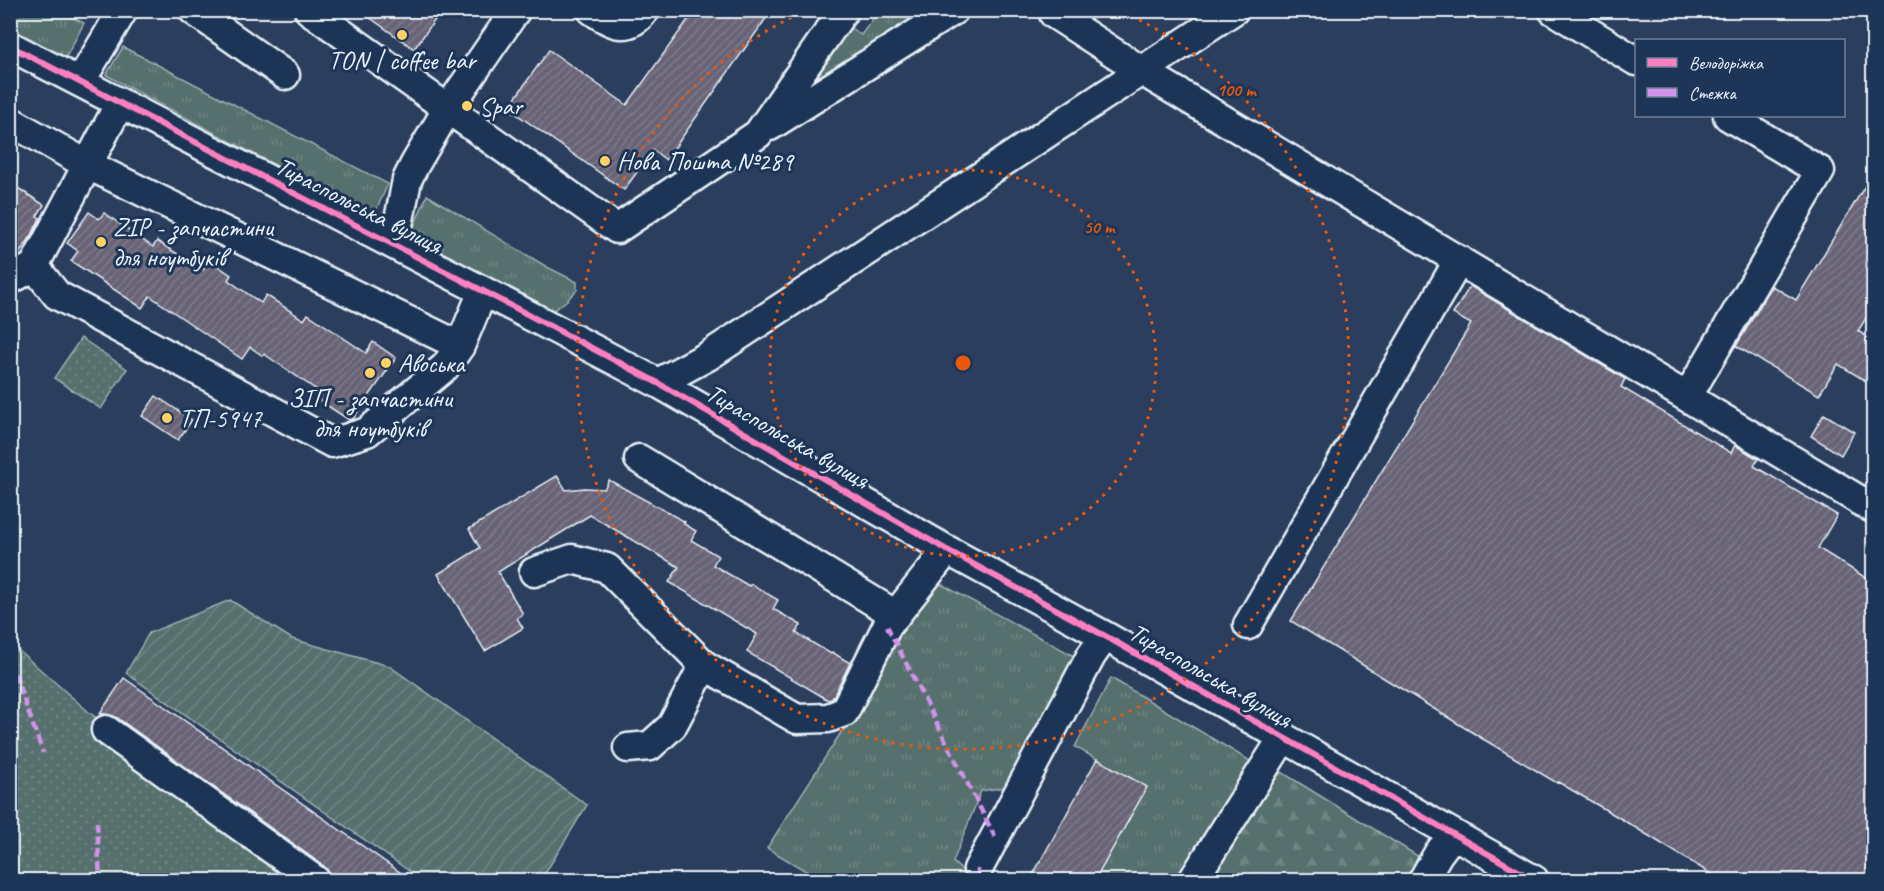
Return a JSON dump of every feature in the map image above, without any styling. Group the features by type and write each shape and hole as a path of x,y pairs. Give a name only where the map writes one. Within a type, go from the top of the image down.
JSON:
{"street":[{"path":"80,82 123,10"},
{"path":"193,10 285,75"},
{"path":"309,10 617,229 758,134 954,10"},
{"path":"394,245 407,180 415,164 447,110 516,10"},
{"path":"592,10 609,22 618,25 633,22 645,10"},
{"path":"758,134 844,10"},
{"path":"658,383 708,356 1234,10"},
{"path":"1553,10 1635,60"},
{"path":"1054,14 1142,71 1874,509"},
{"name":"Тираспольська вулиця","path":"10,46 658,383 947,550 1105,636 1534,880"},
{"path":"120,103 88,165 22,273 57,295 332,442 367,432 445,367 460,345 483,291"},
{"path":"1687,397 1820,171 1730,117"},
{"path":"10,121 88,165 460,345"},
{"path":"1248,625 1458,260"},
{"path":"639,459 896,615"},
{"path":"534,572 572,559 606,568 704,665 797,719 828,718 843,712 887,626 947,550"},
{"path":"978,869 1091,656 1105,636"},
{"path":"628,748 650,746 672,726 704,665"},
{"path":"106,730 315,880"},
{"path":"1193,880 1283,738"},
{"path":"1423,880 1453,834"}],"green space":[{"path":"10,11 59,11 84,23 65,59 11,32"},
{"path":"879,11 937,11 805,94 797,87 843,23 861,35"},
{"path":"123,47 388,184 373,217 106,75"},
{"path":"427,195 547,267 577,282 577,290 551,312 410,236"},
{"path":"81,338 127,369 101,409 54,378"},
{"path":"937,582 1076,657 1018,785 981,791 953,862 972,880 821,880 767,848 842,731 883,654"},
{"path":"230,600 292,639 389,666 587,805 541,880 422,880 126,673 149,633"},
{"path":"10,643 90,713 316,880 11,880"},
{"path":"1111,678 1255,764 1184,880 1095,880 1147,787 1075,747"},
{"path":"1275,768 1424,860 1411,880 1207,880"}],"building":[{"path":"359,10 442,10 414,49"},
{"path":"695,10 772,10 666,160 653,150 624,190 508,108 549,50 627,105"},
{"path":"1874,171 1874,305 1858,331 1874,341 1874,386 1838,364 1819,395 1736,346 1772,286 1796,300"},
{"path":"10,183 44,205 37,216 40,218 32,235 17,257 10,261"},
{"path":"89,212 99,219 104,213 153,247 157,241 203,270 209,260 231,275 228,280 261,303 266,295 304,320 308,314 366,353 373,342 396,358 353,419 349,420 317,399 321,393 264,354 263,356 250,347 242,359 150,296 142,308 71,261 78,251 67,243"},
{"path":"1470,286 1625,379 1621,387 1731,453 1735,445 1758,459 1754,466 1837,515 1818,548 1874,583 1874,880 1721,880 1483,739 1291,621 1471,324 1453,314"},
{"name":"ТП-5947","path":"156,396 192,420 178,440 142,416"},
{"path":"1824,414 1854,432 1841,455 1811,436"},
{"path":"557,476 566,490 604,489 609,480 685,522 684,524 696,531 691,540 718,556 713,565 778,600 773,609 801,625 796,633 850,663 832,699 828,700 747,652 757,634 669,582 679,567 590,515 498,572 523,614 517,618 523,628 485,651 438,574 480,548 469,529"},
{"path":"124,678 411,880 336,880 325,867 116,717 100,713"},
{"path":"1097,759 1147,787 1095,880 1030,880"}],"marked path":[{"path":"887,626 995,837"},
{"path":"10,661 43,753"},
{"path":"97,822 100,880"},
{"path":"978,869 978,880"}],"cycle path":[{"path":"10,46 658,383 947,550 1105,636 1534,880"}],"place":[{"name":"TON | coffee bar","path":"402,35"},
{"name":"Spar","path":"467,106"},
{"name":"Нова Пошта №289","path":"605,161"},
{"name":"ZIP - запчастини для ноутбуків","path":"101,242"},
{"name":"Авоська","path":"386,363"},
{"name":"ЗІП - запчастини для ноутбуків","path":"370,373"},
{"name":"ТП-5947","path":"167,418"}]}
